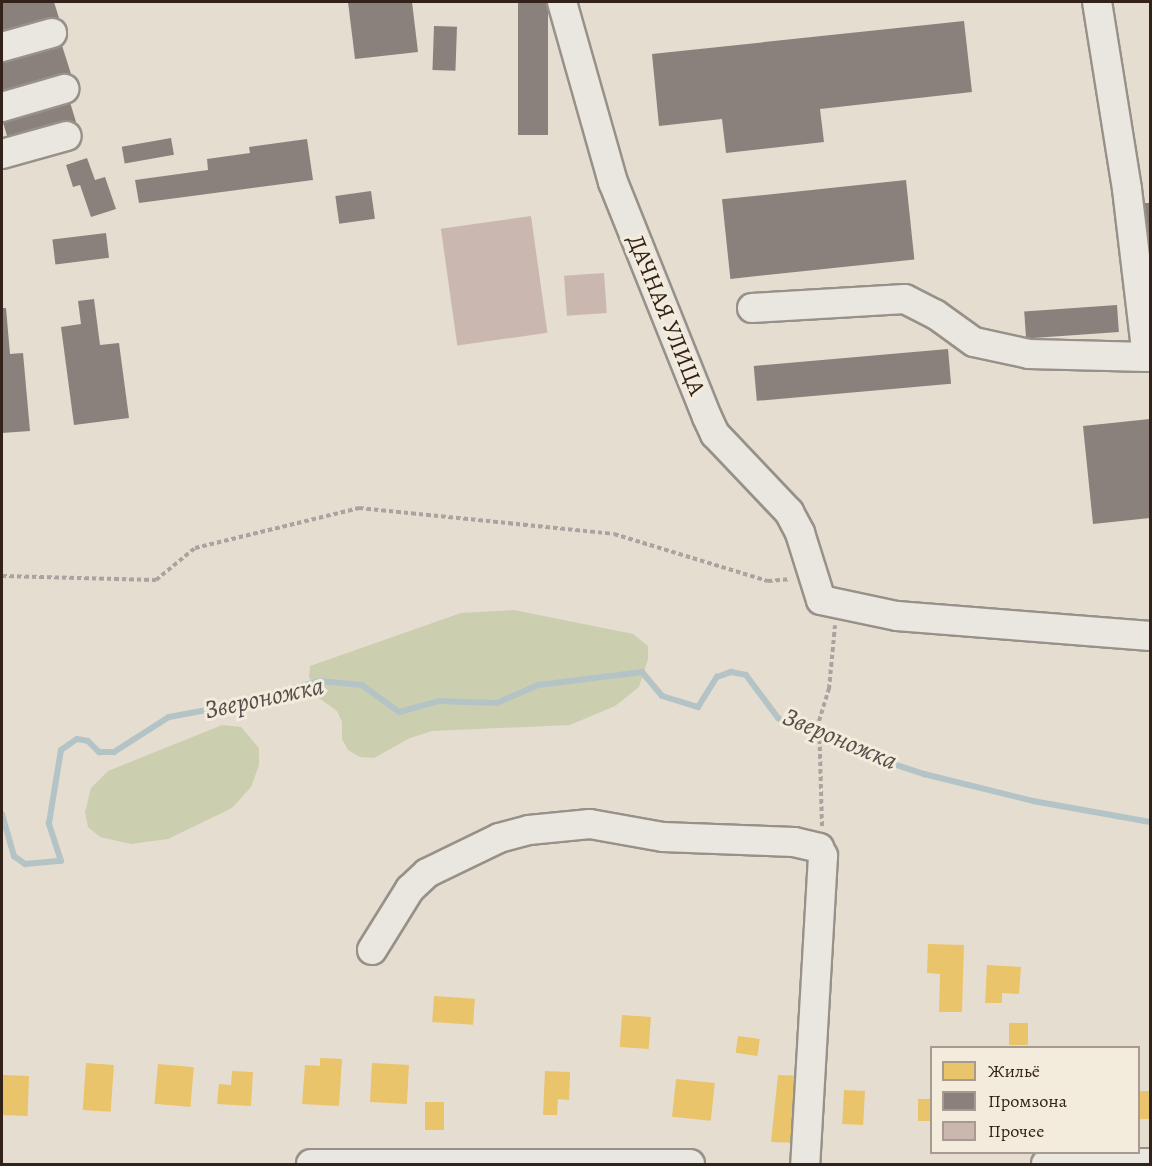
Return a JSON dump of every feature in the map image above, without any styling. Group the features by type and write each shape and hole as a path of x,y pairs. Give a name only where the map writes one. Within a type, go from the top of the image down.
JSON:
{"street":[{"name":"ДАЧНАЯ УЛИЦА","path":"562,2 613,182 707,417 716,434 789,512 800,533 818,588"},
{"path":"752,308 905,299 935,314 974,342 1029,354 1149,357 1127,189 1097,2"},
{"path":"2,47 52,33"},
{"path":"2,107 63,89"},
{"path":"2,154 67,136"},
{"path":"818,588 897,616 1150,636"},
{"path":"372,950 410,889 427,873 488,843 529,830 590,824 663,837 794,842 819,848 824,856 805,1164"},
{"path":"1046,1164 1150,1163"},
{"path":"311,1164 690,1164"}],"path":[{"path":"2,576 156,579 195,548 359,507 614,534 768,581 818,588 835,624 829,689 819,721 818,757 824,856"}],"green space":[{"path":"514,610 633,634 648,646 648,659 639,687 615,706 570,725 432,731 410,738 374,758 360,757 348,750 342,739 342,722 337,711 319,698 309,677 310,666 461,613"},
{"path":"222,725 241,727 259,748 259,765 251,787 232,808 168,839 131,844 100,837 88,827 85,812 91,788 108,771"}],"building: Жильё":[{"path":"928,944 964,945 962,1012 939,1012 940,974 927,973"},
{"path":"987,965 1021,967 1019,994 1002,993 1002,1003 985,1003"},
{"path":"434,996 475,999 473,1025 432,1022"},
{"path":"622,1015 651,1017 649,1049 620,1047"},
{"path":"1009,1023 1028,1023 1028,1045 1009,1045"},
{"path":"738,1036 760,1039 757,1056 736,1053"},
{"path":"320,1058 342,1059 339,1106 302,1104 305,1065 320,1066"},
{"path":"86,1063 114,1065 111,1112 83,1110"},
{"path":"372,1063 409,1065 407,1104 370,1102"},
{"path":"158,1064 194,1067 190,1107 155,1104"},
{"path":"232,1071 253,1072 251,1106 217,1104 219,1084 231,1085"},
{"path":"545,1071 570,1072 569,1100 558,1099 557,1115 543,1115"},
{"path":"2,1075 29,1076 28,1116 2,1115"},
{"path":"778,1075 801,1076 798,1143 771,1142"},
{"path":"676,1079 715,1083 711,1121 672,1117"},
{"path":"844,1090 865,1091 863,1125 842,1124"},
{"path":"1140,1091 1150,1091 1150,1119 1140,1119"},
{"path":"918,1099 930,1099 930,1121 918,1121"},
{"path":"425,1102 444,1102 444,1130 425,1130"}],"building: Промзона":[{"path":"2,2 54,2 59,18 2,35"},
{"path":"348,2 412,2 418,52 355,59"},
{"path":"518,2 548,2 548,135 518,135"},
{"path":"964,21 972,92 820,109 824,142 726,153 722,119 659,126 652,54"},
{"path":"434,26 457,27 455,71 432,70"},
{"path":"60,39 71,74 2,94 2,56"},
{"path":"69,99 76,122 9,142 2,119"},
{"path":"171,138 174,155 125,163 122,147"},
{"path":"307,139 313,180 139,203 135,180 208,170 207,159 250,153 249,147"},
{"path":"87,158 95,180 105,177 116,209 91,217 80,185 73,187 66,165"},
{"path":"906,180 914,260 730,279 722,199"},
{"path":"371,191 375,219 339,224 335,196"},
{"path":"1144,203 1150,203 1150,247 1149,247"},
{"path":"106,233 109,258 55,264 52,240"},
{"path":"94,299 100,345 119,343 129,418 74,425 61,327 81,324 78,301"},
{"path":"1117,305 1119,332 1026,338 1024,311"},
{"path":"2,308 6,308 10,354 23,353 30,431 2,433"},
{"path":"948,349 951,384 757,401 754,366"},
{"path":"1150,419 1150,518 1093,524 1083,426"}],"building: Прочее":[{"path":"531,216 547,333 457,346 441,229"},
{"path":"604,273 607,313 567,316 564,276"}],"waterway":[{"name":"Звероножка","path":"2,814 14,856 25,864 61,861 49,823 61,750 77,739 88,741 99,752 114,752 169,717 239,704 320,681 362,685 399,712 439,701 497,703 538,685 642,672 662,696 698,707 717,677 731,672 746,675 778,718 854,751 924,774 1033,801 1150,822"}]}
